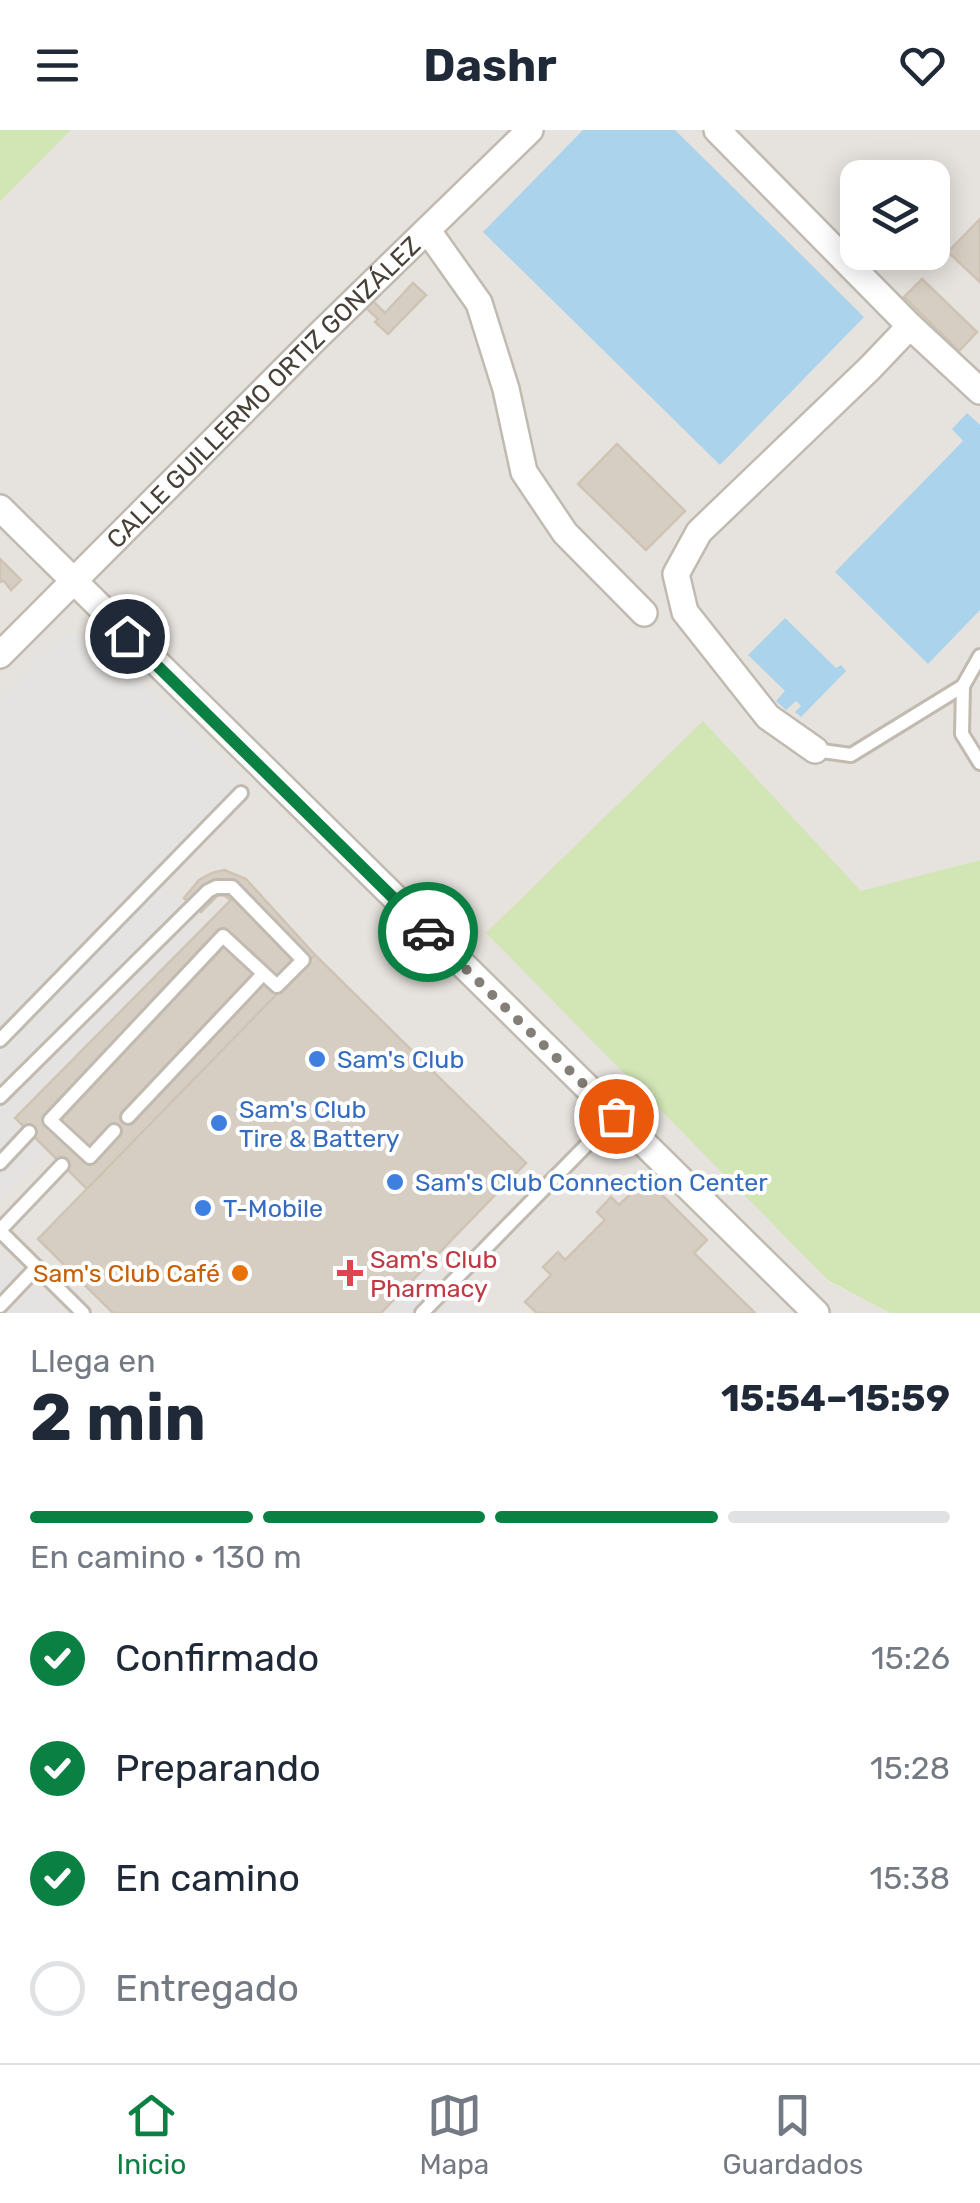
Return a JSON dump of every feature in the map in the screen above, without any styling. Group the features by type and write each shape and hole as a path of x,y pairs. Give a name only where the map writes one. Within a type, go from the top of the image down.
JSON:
{"street":[{"name":"CALLE GUILLERMO ORTIZ GONZÁLEZ","path":"0,655 530,130"},
{"path":"717,130 910,326 980,391"},
{"path":"428,231 479,303 506,388 524,472 565,533 644,613"},
{"path":"815,750 768,717 684,612 676,574 698,532 910,326"},
{"path":"0,508 816,1313"}],"lane":[{"path":"980,656 963,686 962,734 980,763"},
{"path":"815,750 851,754 963,686"},
{"path":"0,1040 241,793"},
{"path":"0,1097 208,890 232,887 303,960 277,986 223,936 50,1120 90,1157 114,1132"},
{"path":"128,1117 263,974"},
{"path":"422,1313 616,1116"},
{"path":"0,1163 30,1132"},
{"path":"62,1164 0,1231 83,1313"},
{"path":"0,1306 37,1267"}],"shaded area":[{"path":"71,130 980,130 980,860 861,892 703,722 828,1281 890,1313 0,1313 0,202"},
{"path":"74,633 96,638 254,791 161,885 203,928 15,1118 48,1150 0,1200 0,699 48,650"},
{"path":"8,1257 66,1313 0,1313 0,1265"},
{"path":"427,1265 469,1306 463,1313 381,1313"}],"green space":[{"path":"0,130 71,130 0,202"},
{"path":"703,721 861,891 980,860 980,1313 890,1313 829,1281 486,933"}],"water":[{"path":"583,130 675,130 864,317 720,465 483,232"},
{"path":"967,413 980,425 980,610 928,664 835,572 963,441 952,429"},
{"path":"785,618 836,668 841,665 846,671 801,717 795,712 801,706 796,701 786,710 776,701 785,691 748,655"}],"building":[{"path":"980,219 980,282 950,254"},
{"path":"922,279 977,332 959,351 904,297"},
{"path":"413,283 426,295 388,334 365,307 372,300 385,313"},
{"path":"617,444 685,511 646,550 578,484"},
{"path":"0,559 21,580 11,590 4,581 0,582"},
{"path":"224,870 246,879 315,955 87,1189 15,1118 231,900 217,896 201,912 184,898 199,880"},
{"name":"Sam's Club","path":"315,955 526,1163 381,1313 113,1313 38,1239"},
{"path":"646,1179 707,1240 694,1253 755,1313 537,1313 525,1302 551,1275 543,1267 558,1252 565,1260 605,1220 597,1212 611,1197 619,1205"}],"way so far":[{"path":"428,932 616,1116"}],"place":[{"name":"Sam's Club","path":"317,1059"},
{"name":"Sam's Club Tire & Battery","path":"219,1123"},
{"name":"Sam's Club Connection Center","path":"395,1182"},
{"name":"T-Mobile","path":"203,1208"},
{"name":"Sam's Club Café","path":"240,1273"},
{"name":"Sam's Club Pharmacy","path":"350,1273"}],"route":[{"path":"127,636 428,932"}]}
